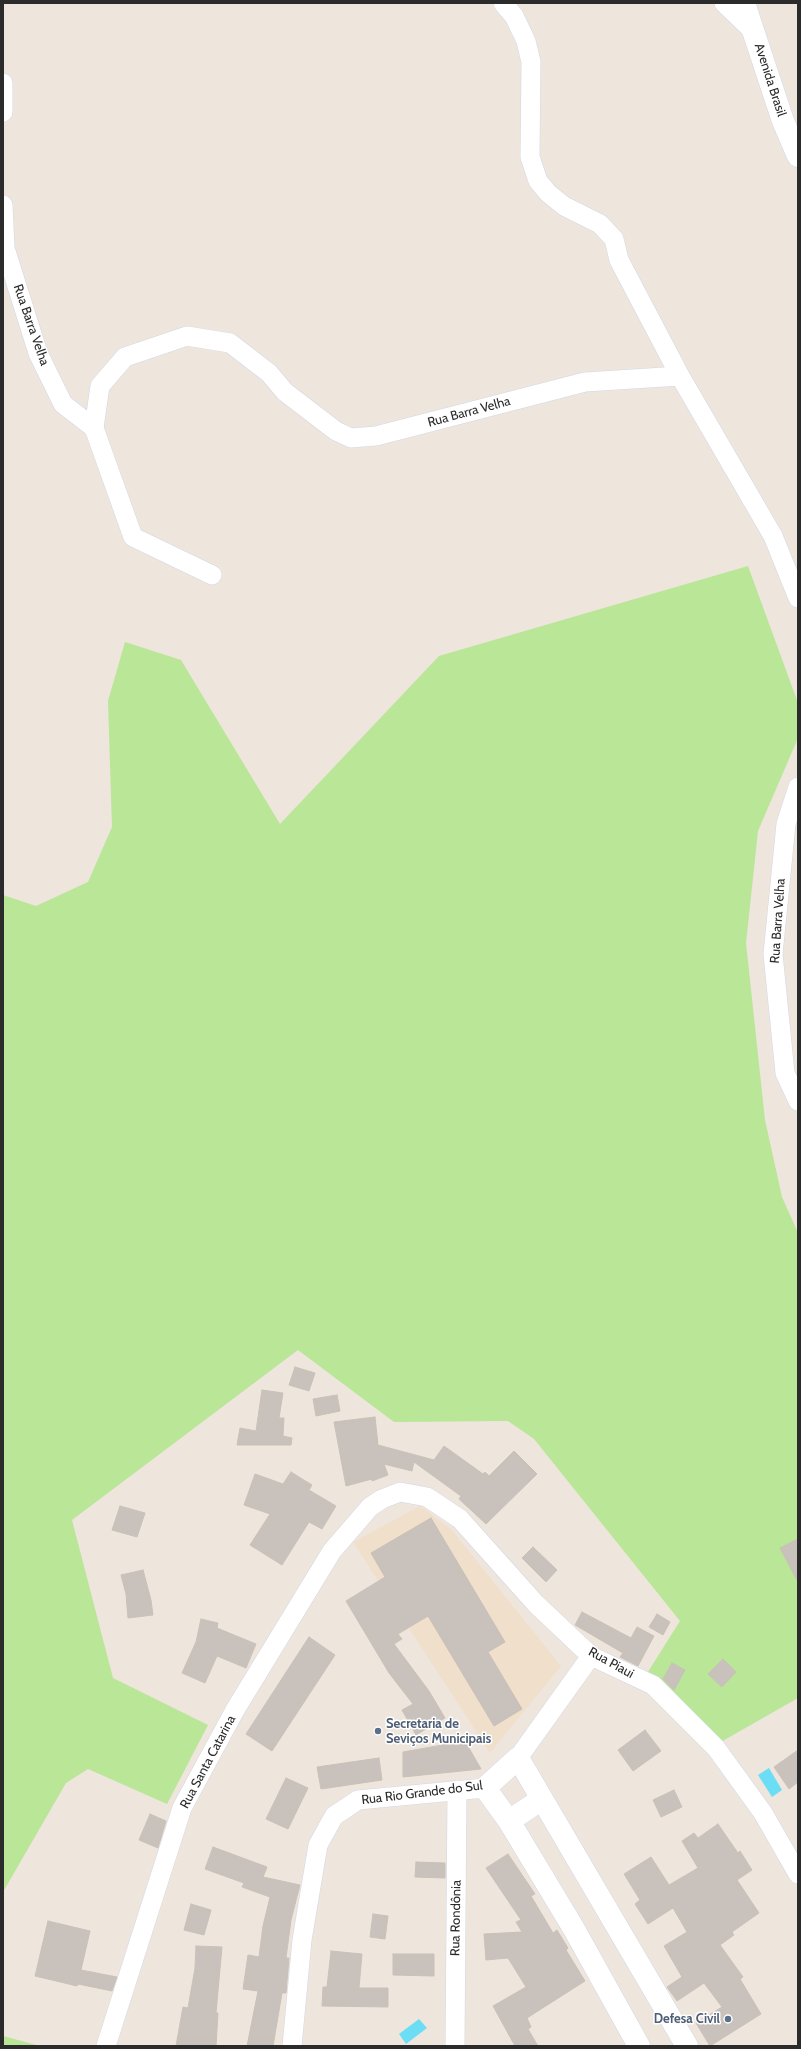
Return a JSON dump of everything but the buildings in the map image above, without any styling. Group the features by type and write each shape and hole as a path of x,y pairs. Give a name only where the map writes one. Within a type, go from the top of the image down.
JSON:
{"street":[{"path":"503,3 514,16 526,41 531,62 530,157 538,181 548,193 564,206 600,224 614,239 619,260 680,376 774,536 798,598"},
{"path":"724,3 756,34"},
{"name":"Avenida Brasil","path":"744,3 756,34 783,121 798,156"},
{"path":"3,83 3,112"},
{"name":"Rua Barra Velha","path":"3,205 4,248 38,353 63,404 94,428"},
{"name":"Rua Barra Velha","path":"212,575 133,537 94,428 100,386 125,357 186,336 230,343 269,373 285,392 336,432 351,438 376,436 585,382 680,376"},
{"name":"Rua Barra Velha","path":"798,788 786,824 773,954 785,1073 798,1101"},
{"name":"Rua Piaui","path":"370,1507 382,1499 400,1492 427,1497 460,1519 536,1604 591,1656 653,1685 716,1748 762,1813 798,1874"},
{"name":"Rua Santa Catarina","path":"106,2046 182,1808 235,1710 332,1551 370,1507"},
{"name":"Rua Rio Grande do Sul","path":"292,2046 302,1940 318,1845 334,1816 358,1800 485,1788 518,1758 591,1656"},
{"path":"518,1758 687,2046"},
{"path":"485,1788 509,1821 574,1929 640,2046"},
{"name":"Rua Rondônia","path":"454,2046 457,1790"},
{"path":"509,1821 542,1799"}],"shaded area":[{"path":"420,1506 451,1529 561,1666 490,1753 353,1542"}],"green space":[{"path":"748,566 798,703 798,738 758,831 746,943 765,1120 782,1197 798,1233 798,1698 719,1743 646,1675 680,1621 534,1439 508,1421 394,1422 298,1350 72,1520 113,1678 208,1725 167,1804 88,1769 66,1783 3,1892 3,895 36,906 88,882 112,827 108,701 125,642 181,660 280,824 439,656"},
{"path":"3,2036 40,2046 3,2046"}],"water":[{"path":"769,1768 782,1790 772,1797 758,1775"},
{"path":"419,2019 427,2028 406,2044 399,2034"}],"place":[{"name":"Secretaria de Seviços Municipais","path":"378,1731"},
{"name":"Defesa Civil","path":"728,2019"}]}
